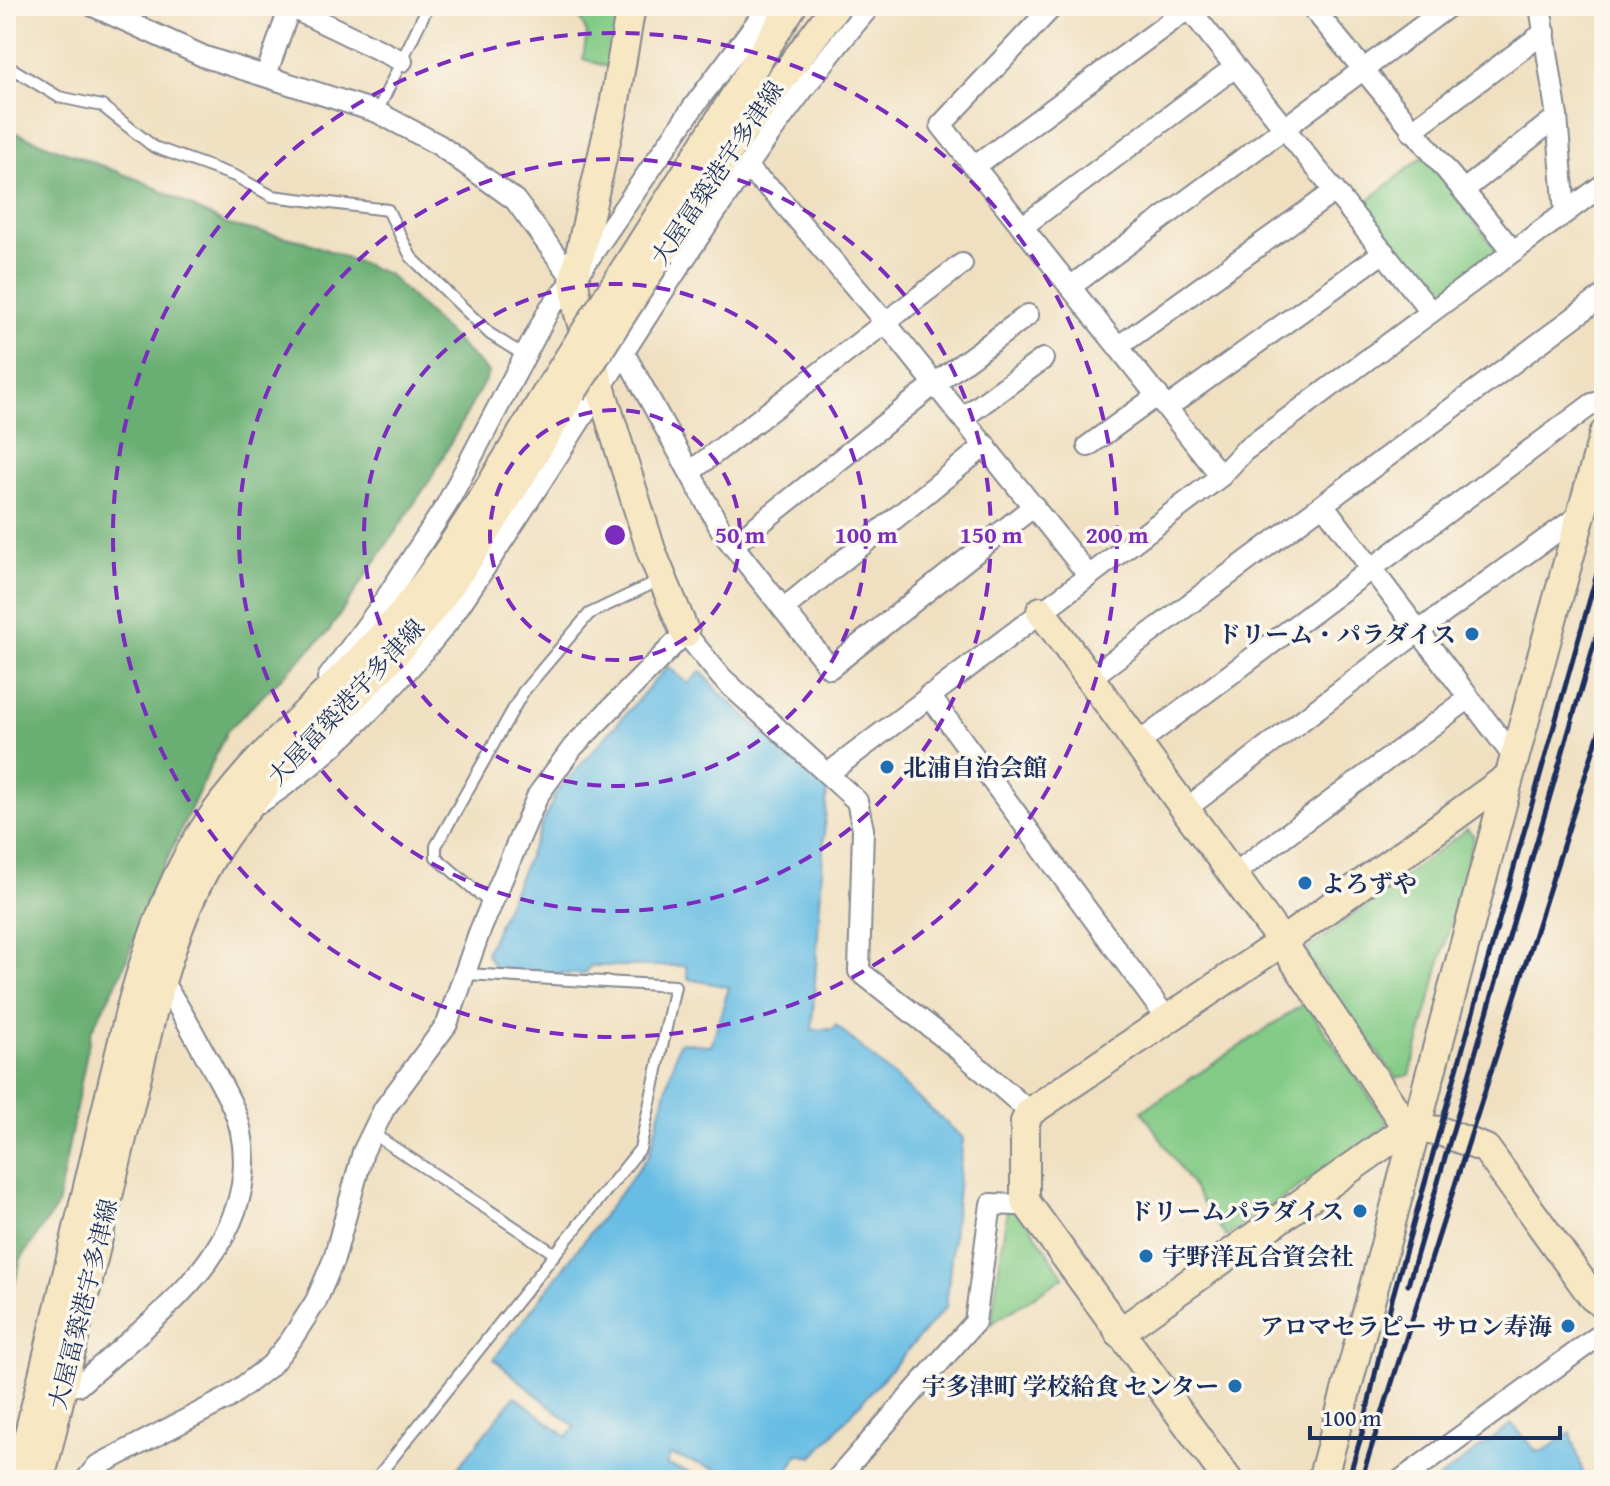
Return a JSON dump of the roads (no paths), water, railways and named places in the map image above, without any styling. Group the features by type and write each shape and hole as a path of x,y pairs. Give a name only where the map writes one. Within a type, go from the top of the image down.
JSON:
{"street":[{"path":"93,6 205,57 377,112 439,145 515,200 574,280"},
{"path":"287,733 418,551 476,452 525,356 564,309 574,280 614,106 631,6"},
{"path":"574,280 694,106 769,6"},
{"name":"大屋冨築港宇多津線","path":"18,1480 101,1183 151,977 165,902 200,835 248,775 370,652 405,610 563,386 652,247 792,6"},
{"name":"大屋冨築港宇多津線","path":"652,247 836,6"},
{"path":"243,813 305,773 415,662 480,575 623,351 747,169 870,6"},
{"path":"1053,6 941,125 1221,476"},
{"path":"1311,6 1513,251"},
{"path":"1070,287 1449,6"},
{"path":"1540,6 1557,117 1565,213"},
{"path":"266,75 289,7 402,61"},
{"path":"974,167 1188,7 1431,312"},
{"path":"1411,131 1545,32"},
{"path":"1022,227 1235,67"},
{"path":"1464,190 1557,117"},
{"path":"747,169 774,192 886,323 1089,576"},
{"path":"830,772 1221,476 1244,451 1604,184"},
{"path":"1119,346 1335,191"},
{"path":"1088,446 1163,401 1384,252"},
{"path":"690,472 886,323 953,265"},
{"path":"1090,678 1325,507 1604,295"},
{"path":"564,309 600,386 662,580 685,633 722,678 830,772 857,801 863,829 859,971 953,1045 1030,1112"},
{"path":"733,545 936,383 1028,315"},
{"path":"623,351 733,545 830,668 1034,506"},
{"path":"964,417 1043,359"},
{"name":"大屋冨築港宇多津線","path":"151,977 200,878 243,813 382,670 455,580 563,386"},
{"path":"1137,744 1592,404 1604,401"},
{"path":"1322,1480 1412,1128 1604,434"},
{"path":"783,609 986,445"},
{"path":"1325,507 1468,699 1510,767"},
{"path":"1183,811 1419,631 1581,514"},
{"path":"1041,611 1183,811 1282,942 1412,1128"},
{"path":"86,1480 97,1466 228,1398 271,1365 316,1301 334,1259 363,1152 384,1109 447,1024 491,904 538,795 573,747 685,633"},
{"path":"929,695 1168,1020"},
{"path":"1231,876 1468,699"},
{"path":"1228,1480 1025,1201 1025,1122 1030,1112 1282,942 1510,767"},
{"path":"63,1386 79,1385 202,1271 222,1242 241,1192 244,1154 231,1101 174,998 151,977"},
{"path":"1119,1333 1412,1128 1453,1135 1486,1149 1593,1297 1604,1305"},
{"name":"大屋冨築港宇多津線","path":"40,1480 63,1386 101,1183"},
{"path":"836,1480 975,1322 991,1204 1016,1205 1025,1201"},
{"path":"1401,1480 1604,1332"}],"lane":[{"path":"377,112 428,6"},
{"path":"6,65 59,97 102,106 154,147 235,176 272,196 388,210 411,257 490,334 525,356"},
{"path":"491,904 436,857 436,846 523,692 589,614 662,580"},
{"path":"375,1480 640,1149 675,986 466,974"},
{"path":"372,1133 555,1254"}],"water":[{"path":"668,666 688,684 701,671 719,692 827,789 812,1030 834,1029 836,1025 963,1138 946,1307 813,1457 797,1454 784,1480 751,1480 670,1455 667,1465 713,1480 448,1480 515,1396 567,1437 575,1427 494,1359 649,1155 678,1045 682,1042 711,1046 729,987 688,979 686,966 590,966 585,974 505,973 496,970 486,953 556,793"},
{"path":"1512,1424 1537,1452 1571,1433 1585,1480 1437,1480"}],"railway":[{"path":"1360,1441 1392,1299 1604,549"},
{"path":"1408,1285 1604,610"},
{"path":"1361,1480 1604,717"},
{"path":"1348,1480 1363,1430"}],"place":[{"name":"ドリーム・パラダイス","path":"1472,634"},
{"name":"北浦自治会館","path":"887,767"},
{"name":"よろずや","path":"1305,883"},
{"name":"ドリームパラダイス","path":"1360,1211"},
{"name":"宇野洋瓦合資会社","path":"1146,1256"},
{"name":"アロマセラピー サロン寿海","path":"1568,1326"},
{"name":"宇多津町 学校給食 センター","path":"1235,1386"}]}
